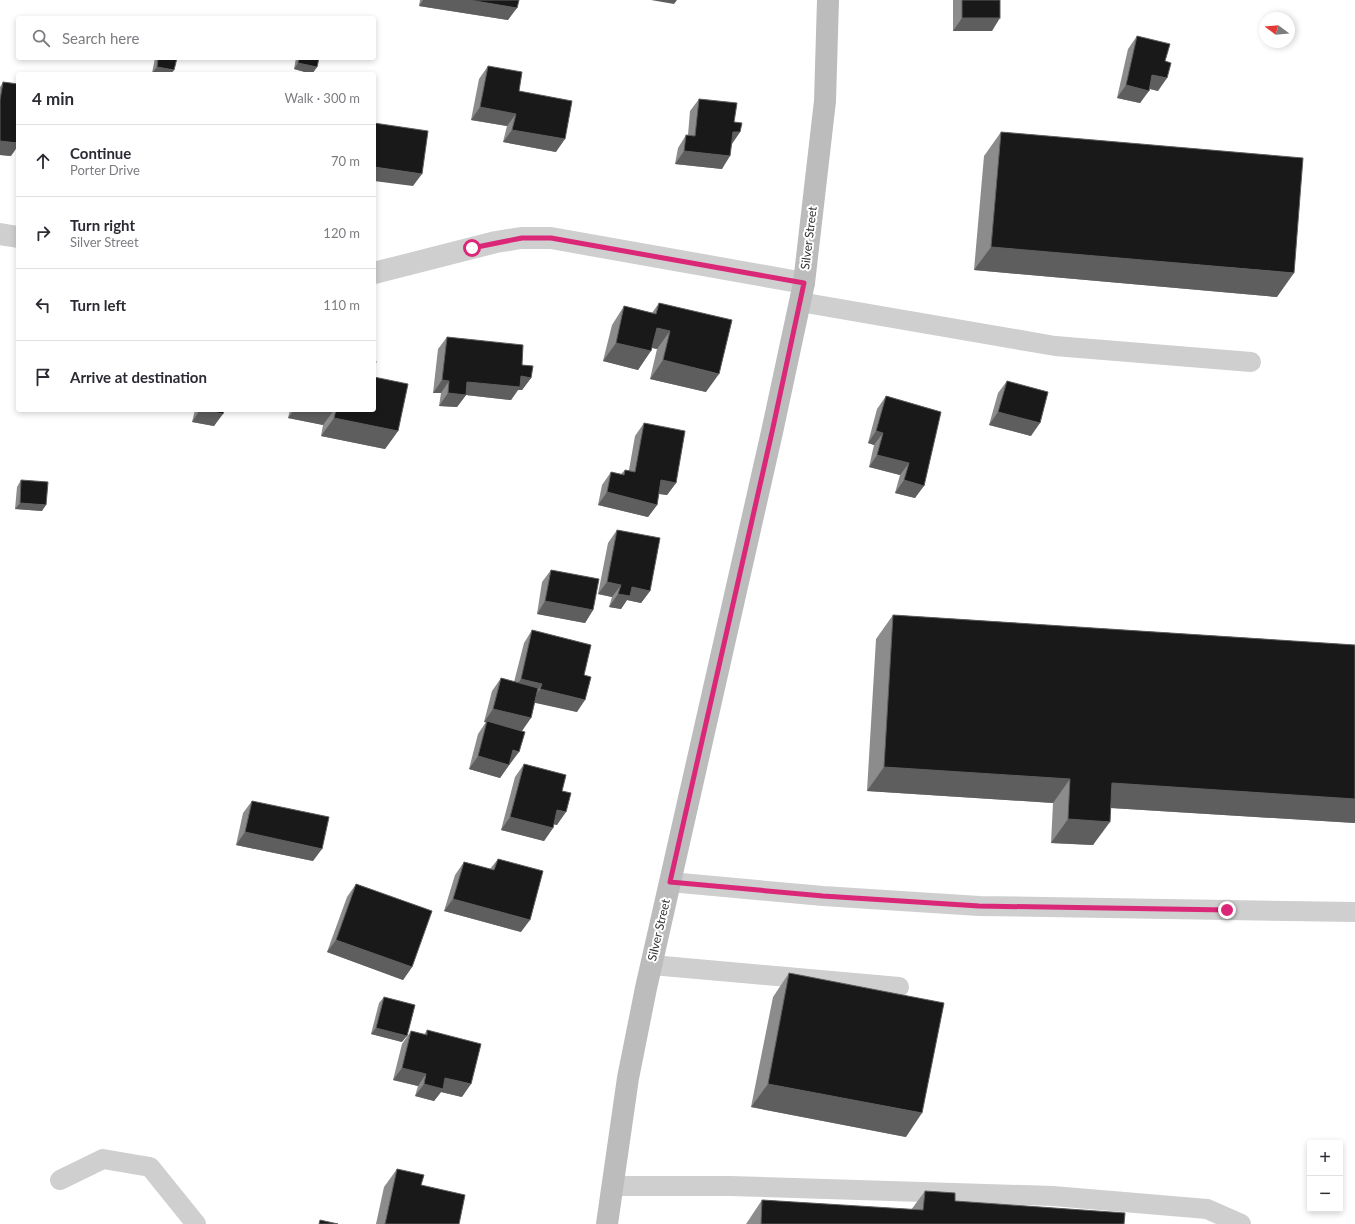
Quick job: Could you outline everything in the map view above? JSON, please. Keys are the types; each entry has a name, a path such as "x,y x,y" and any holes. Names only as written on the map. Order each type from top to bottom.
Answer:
{"street":[{"name":"Silver Street","path":"607,1224 628,1078 670,882 771,440 802,292 825,101 828,0"},
{"path":"0,234 16,237"},
{"path":"376,272 496,242 522,238 551,238 802,292"}],"lane":[{"path":"802,292 1055,346 1251,362"},
{"path":"670,882 823,896 979,906 1355,912"},
{"path":"652,964 899,987"},
{"path":"60,1180 103,1159 150,1167 196,1224"},
{"path":"612,1186 730,1186 1053,1196 1207,1209 1241,1224"}],"building":[{"path":"469,0 519,0 517,8"},
{"path":"962,0 1000,0 1000,18 962,18"},
{"path":"1137,36 1170,44 1165,61 1171,63 1167,78 1152,75 1149,91 1126,85"},
{"path":"158,60 176,60 174,70 157,67"},
{"path":"299,60 319,60 317,67 298,63"},
{"path":"488,66 522,72 519,91 572,101 565,139 512,130 516,114 480,107"},
{"path":"3,82 16,84 16,143 0,141 0,100"},
{"path":"699,99 737,103 734,122 742,123 740,132 733,132 730,156 684,151 686,135 695,136"},
{"path":"376,123 428,131 422,174 376,167"},
{"path":"1001,132 1303,158 1294,273 991,247"},
{"path":"659,303 732,320 719,374 663,360 670,331 657,328 651,351 616,343 624,306 656,314"},
{"path":"447,337 523,345 522,365 533,366 531,378 521,376 520,387 467,382 466,395 448,393 449,381 442,380"},
{"path":"376,377 408,384 398,431 334,418 336,412 376,412"},
{"path":"1007,381 1048,392 1040,423 998,412"},
{"path":"886,396 941,412 924,486 904,480 909,463 877,455 883,433 876,431"},
{"path":"213,412 224,412 223,414"},
{"path":"644,423 685,431 676,483 661,480 657,505 607,492 611,472 624,475 625,470 635,472"},
{"path":"21,480 48,482 46,505 20,503"},
{"path":"617,530 660,538 650,591 632,587 630,596 618,594 621,585 607,582"},
{"path":"551,570 599,579 593,610 545,601"},
{"path":"893,615 1355,645 1355,799 1112,783 1110,822 1068,819 1070,779 884,767"},
{"path":"532,630 591,645 584,675 591,677 585,700 540,689 542,684 521,679"},
{"path":"501,678 538,688 531,718 493,709"},
{"path":"487,721 525,732 519,752 513,750 509,765 478,756"},
{"path":"524,764 566,775 562,791 571,793 566,812 557,810 553,828 510,817"},
{"path":"252,801 329,817 322,849 245,832"},
{"path":"498,859 543,871 530,920 453,899 464,862 494,870"},
{"path":"356,884 432,911 412,967 336,940"},
{"path":"789,973 944,1003 922,1113 768,1084"},
{"path":"384,997 415,1005 407,1036 376,1028"},
{"path":"427,1030 481,1044 471,1084 445,1078 443,1089 424,1084 426,1074 402,1068 411,1031 427,1035"},
{"path":"397,1169 424,1175 421,1185 465,1195 459,1224 385,1224"},
{"path":"925,1191 955,1193 955,1201 1125,1213 1124,1224 761,1224 762,1200 923,1210"},
{"path":"320,1220 338,1224 319,1224"}],"route":[{"path":"472,248 522,238 551,238 804,283 772,432 670,882 823,896 979,906 1227,910"}]}
